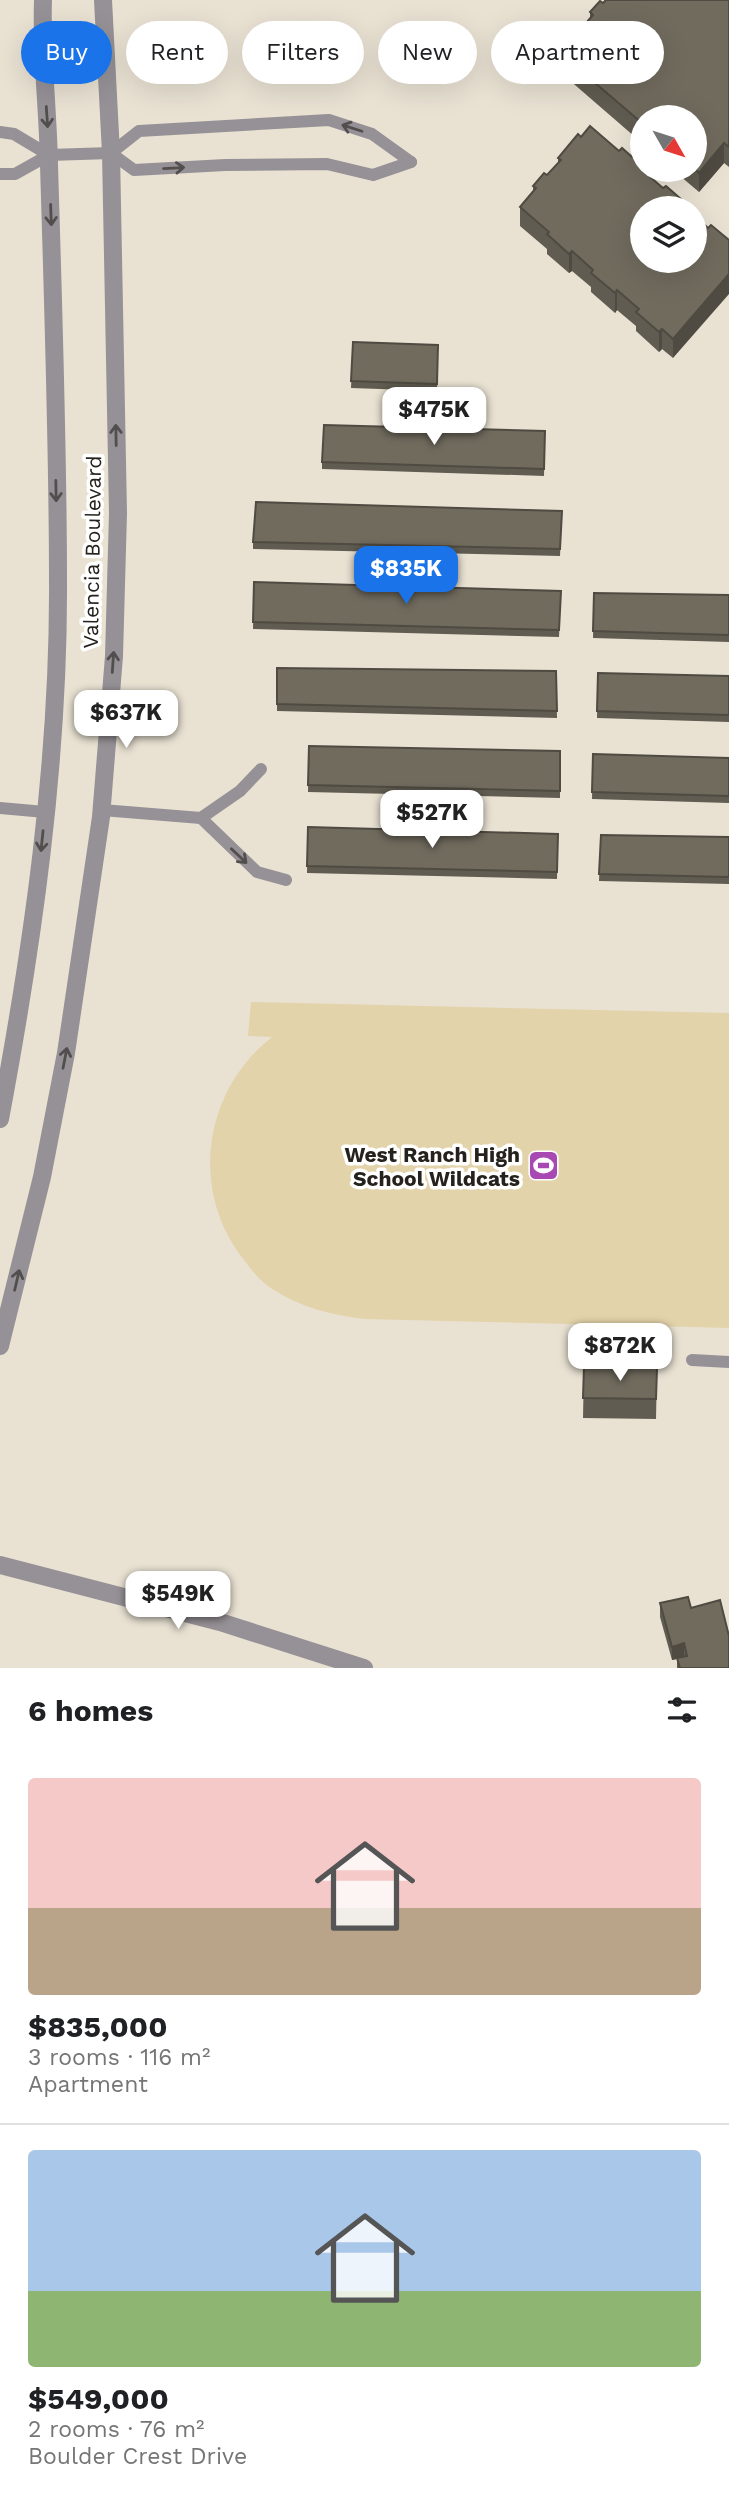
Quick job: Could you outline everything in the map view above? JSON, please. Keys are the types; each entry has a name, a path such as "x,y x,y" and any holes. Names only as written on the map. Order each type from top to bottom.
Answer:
{"street":[{"name":"Valencia Boulevard","path":"0,1119 33,925 54,707 58,583 43,0"},
{"name":"Valencia Boulevard","path":"0,1346 42,1177 66,1053 102,810 114,656 118,513 111,153 103,0"},
{"path":"0,1565 220,1622 364,1668"}],"lane":[{"path":"0,174 15,174 49,155 111,153 139,131 329,120 372,134 411,162 373,175 327,164 134,170 111,153"},
{"path":"0,132 14,134 49,155"},
{"path":"102,810 201,818 240,791 261,769"},
{"path":"0,808 45,812"},
{"path":"201,818 257,872 286,880"},
{"path":"692,1360 729,1362"}],"shaded area":[{"path":"251,1002 729,1013 729,1328 364,1319 306,1306 270,1287 250,1268 227,1233 215,1204 210,1173 218,1113 231,1085 249,1059 272,1037 248,1036"}],"building":[{"path":"606,0 729,0 729,147 724,143 707,163 707,105 630,105 630,113 596,84 664,84 664,21 588,21 593,15 590,12 600,1 603,3"},
{"path":"590,126 619,151 622,148 630,155 630,182 656,182 663,188 666,186 678,196 630,196 630,273 707,273 707,227 711,225 729,240 729,274 673,339 662,329 659,332 636,312 639,309 591,273 593,270 572,251 569,254 520,207 536,188 533,186 544,173 547,175 561,160 558,158 578,134 581,137"},
{"path":"353,342 438,345 437,384 351,381"},
{"path":"324,425 545,431 544,469 322,462"},
{"path":"256,502 562,511 560,549 253,542"},
{"path":"254,582 561,591 559,630 253,622"},
{"path":"594,593 729,595 729,635 593,631"},
{"path":"277,668 556,671 557,711 277,704"},
{"path":"598,673 729,676 729,715 597,711"},
{"path":"309,746 560,751 560,791 308,785"},
{"path":"593,754 729,758 729,796 592,792"},
{"path":"308,827 558,834 557,872 307,866"},
{"path":"601,835 729,837 729,877 599,874"},
{"path":"584,1366 657,1368 656,1399 583,1398"},
{"path":"688,1597 691,1608 720,1600 729,1636 729,1668 680,1668 677,1658 687,1656 684,1643 672,1647 660,1603"}],"place":[{"name":"West Ranch High School Wildcats","path":"543,1166"}]}
